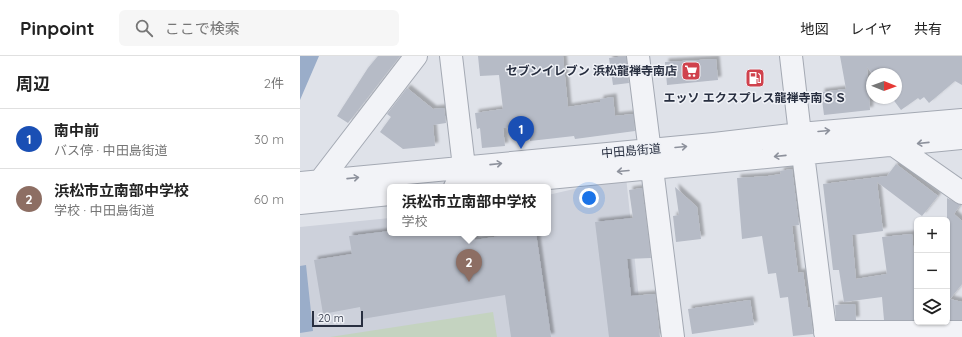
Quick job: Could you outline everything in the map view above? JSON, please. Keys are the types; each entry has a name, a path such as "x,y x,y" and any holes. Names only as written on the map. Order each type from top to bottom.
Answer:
{"street":[{"path":"310,182 416,56"},
{"path":"451,56 464,167"},
{"path":"638,56 673,337"},
{"path":"791,56 825,335 962,332"},
{"name":"中田島街道","path":"476,184 652,159 801,144 962,120"},
{"name":"中田島街道","path":"801,144 895,146 962,138"},
{"path":"895,146 962,193"},
{"name":"中田島街道","path":"310,182 464,167 652,159"},
{"path":"300,203 387,194"}],"shaded area":[{"path":"626,177 643,337 300,337 300,227 387,218 387,236 551,236 551,194"}],"green space":[{"path":"493,312 497,337 330,337"}],"water":[{"path":"300,56 319,56 300,100"},
{"path":"306,265 313,331 300,333 300,266"}],"building":[{"path":"378,56 400,56 348,123 337,116 368,68"},
{"path":"478,56 563,56 568,107 600,102 600,99 613,97 615,116 633,114 635,131 575,139 574,136 530,141 529,126 503,128 505,146 482,148 480,128 477,129 475,113 503,109 499,75 480,76"},
{"path":"626,56 629,83 613,85 609,58"},
{"path":"840,56 962,56 962,85 955,81 929,103 924,97 920,100 918,98 901,110 896,104 902,104 902,68 867,67 866,104 870,104 870,110 824,115 821,92 846,89"},
{"name":"セブンイレブン 浜松龍禅寺南店","path":"716,59 718,80 667,85 665,62"},
{"path":"407,88 433,109 444,108 446,123 433,125 435,146 403,149 380,132 391,117 387,114"},
{"path":"896,164 938,196 922,216 877,182 883,231 852,235 856,279 887,274 882,237 912,234 914,256 914,320 884,320 882,297 844,302 839,270 833,270 823,184 887,176"},
{"path":"792,169 799,225 792,226 798,273 803,272 813,334 793,336 788,297 780,298 776,273 768,274 762,236 742,239 737,178 781,174 780,171"},
{"path":"675,187 697,207 701,239 676,242 673,216 679,215"},
{"path":"642,188 651,258 627,259 631,296 655,294 660,337 609,337 595,222 633,218 629,190"},
{"path":"947,198 960,205 954,214 962,221 962,284 950,299 950,217 947,217"},
{"path":"387,231 387,236 474,236 475,240 500,236 536,236 551,337 511,337 505,295 362,319 360,307 323,314 314,260 352,254 349,236"},
{"path":"950,299 962,302 962,320 950,320"},
{"path":"750,300 754,325 692,334 688,309"},
{"path":"855,304 856,320 836,320 835,305"}],"place":[{"name":"セブンイレブン 浜松龍禅寺南店","path":"691,71"},
{"name":"エッソ エクスプレス龍禅寺南ＳＳ","path":"755,78"},
{"name":"南中前","path":"521,149"},
{"name":"浜松市立南部中学校","path":"469,282"}]}
